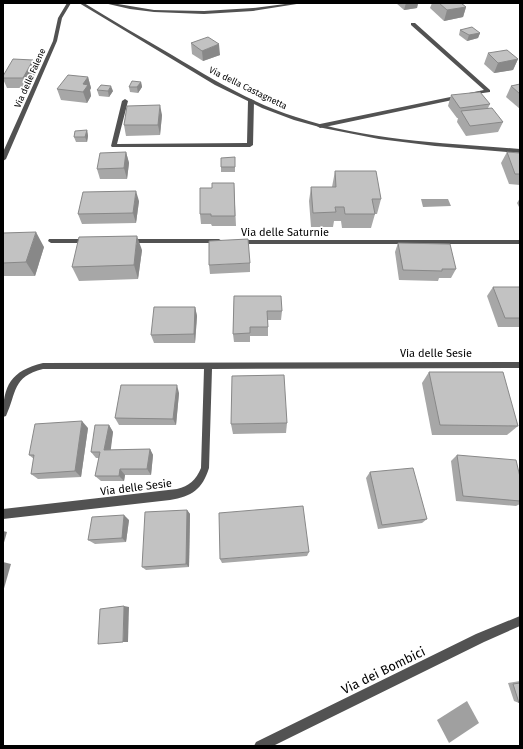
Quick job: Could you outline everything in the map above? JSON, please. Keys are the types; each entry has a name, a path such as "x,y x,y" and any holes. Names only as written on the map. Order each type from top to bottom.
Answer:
{"street":[{"name":"Via delle Falene","path":"3,159 55,41 60,18 69,3"},
{"name":"Via della Castagnetta","path":"81,3 200,74 280,113 320,126 353,133 520,151"},
{"path":"106,3 144,10 196,12 251,10 301,3"},
{"path":"320,126 488,91 413,24"},
{"path":"125,102 114,146 250,145 251,100"},
{"path":"51,241 99,241"},
{"name":"Via delle Saturnie","path":"122,241 226,242"},
{"name":"Via delle Saturnie","path":"234,242 520,242"},
{"name":"Via delle Sesie","path":"3,413 9,390 18,377 23,372 36,367 520,365"},
{"name":"Via delle Sesie","path":"3,514 170,495 186,492 198,484 205,468 208,366"},
{"name":"Via dei Bombici","path":"260,746 480,638 520,621"}],"shaded area":[{"path":"421,199 448,199 451,206 423,207"},
{"path":"467,701 479,723 449,743 437,720"}],"building":[{"path":"439,3 461,3 466,7 447,10"},
{"path":"472,27 480,33 469,35 460,30"},
{"path":"208,37 219,44 202,51 191,43"},
{"path":"507,50 518,59 498,63 488,53"},
{"path":"13,59 33,60 23,78 3,78 3,76"},
{"path":"68,75 88,77 83,84 88,85 83,92 57,89"},
{"path":"132,81 141,82 137,87 129,87"},
{"path":"520,84 520,94 511,86"},
{"path":"101,85 111,86 108,91 97,90"},
{"path":"480,92 490,104 460,108 451,95"},
{"path":"160,105 158,125 124,125 127,106"},
{"path":"492,108 503,122 470,126 461,111"},
{"path":"87,130 85,137 74,137 75,131"},
{"path":"126,152 124,168 97,169 100,153"},
{"path":"507,152 520,153 520,174 515,174"},
{"path":"235,157 235,167 221,167 221,158"},
{"path":"335,171 376,171 381,199 372,199 375,214 345,214 344,207 335,207 336,212 313,213 311,187 336,187"},
{"path":"212,183 234,183 235,216 211,216 211,214 200,214 200,188 212,188"},
{"path":"136,191 133,213 78,214 83,192"},
{"path":"36,232 26,262 3,263 3,233"},
{"path":"137,236 134,265 72,267 79,237"},
{"path":"248,239 250,263 209,265 209,241"},
{"path":"398,243 450,244 456,269 442,269 442,271 403,270"},
{"path":"493,287 520,287 520,318 505,318"},
{"path":"234,296 281,296 282,311 267,311 268,327 250,327 250,333 233,334"},
{"path":"154,307 195,307 194,334 151,335"},
{"path":"429,372 503,372 518,426 440,425"},
{"path":"284,375 287,423 231,424 232,376"},
{"path":"121,385 177,385 173,419 115,418"},
{"path":"82,421 75,471 31,474 34,455 29,455 35,424"},
{"path":"95,425 109,425 104,450 150,449 147,469 120,469 119,476 95,476 100,452 91,452"},
{"path":"457,455 516,460 520,477 520,501 463,496"},
{"path":"413,468 427,519 382,525 370,472"},
{"path":"303,506 309,552 220,559 219,513"},
{"path":"187,510 186,564 142,567 145,512"},
{"path":"124,515 122,538 88,540 92,517"},
{"path":"124,606 123,642 98,644 100,609"},
{"path":"520,683 520,702 519,703 513,684"}]}
